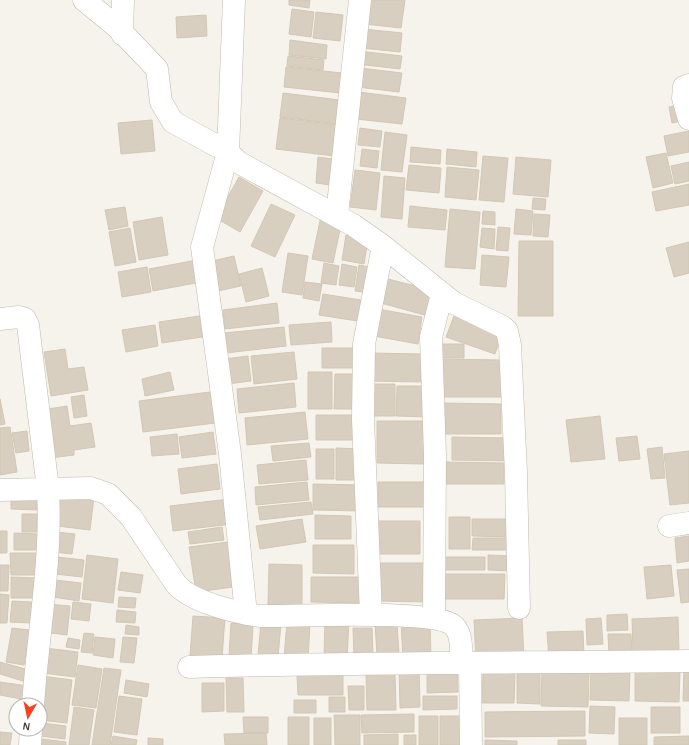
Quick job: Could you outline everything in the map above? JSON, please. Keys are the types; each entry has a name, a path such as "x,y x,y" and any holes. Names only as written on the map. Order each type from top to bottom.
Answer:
{"street":[{"path":"84,0 122,34 157,69 161,102 173,122 228,152 238,162 337,215 383,246 454,303 503,327 509,337 516,473 519,608"},
{"path":"122,34 123,0"},
{"path":"234,0 228,152 202,247 230,454 246,614"},
{"path":"337,215 360,0"},
{"path":"689,85 684,87 683,94 689,119"},
{"path":"371,615 363,419 364,344 383,246"},
{"path":"434,618 435,456 431,337 442,294"},
{"path":"0,319 19,317 25,319 28,325 48,490 50,513 47,559 34,697"},
{"path":"0,490 48,490 74,488 100,490 119,504 131,517 176,584 184,592 246,614 275,616 371,615 434,618 449,622 458,632 465,664 471,745"},
{"path":"189,667 340,663 465,664 689,661"}],"building":[{"path":"289,0 310,0 309,8 289,5"},
{"path":"368,0 405,0 401,28 365,24"},
{"path":"292,9 314,12 311,37 289,34"},
{"path":"316,12 343,15 340,41 313,38"},
{"path":"206,15 207,36 177,38 176,17"},
{"path":"364,29 402,33 400,52 362,48"},
{"path":"290,40 327,45 326,59 289,55"},
{"path":"358,51 402,56 400,69 357,64"},
{"path":"288,56 324,60 323,70 287,66"},
{"path":"286,67 342,73 340,93 284,87"},
{"path":"360,68 402,73 399,92 357,87"},
{"path":"359,92 406,98 402,124 356,119"},
{"path":"283,93 340,100 338,124 280,117"},
{"path":"683,104 686,120 672,123 669,107"},
{"path":"280,118 346,126 342,157 276,149"},
{"path":"152,120 155,151 121,154 118,123"},
{"path":"360,128 382,131 380,147 358,145"},
{"path":"689,131 689,152 668,156 664,136"},
{"path":"385,132 407,135 402,172 381,170"},
{"path":"411,147 441,150 440,164 410,162"},
{"path":"362,149 379,151 377,168 360,166"},
{"path":"447,149 477,152 476,167 446,164"},
{"path":"666,153 673,183 653,188 646,157"},
{"path":"483,156 508,158 504,202 479,200"},
{"path":"318,157 340,160 337,186 316,183"},
{"path":"516,157 551,160 548,197 513,194"},
{"path":"689,162 689,181 675,184 671,166"},
{"path":"409,165 441,168 439,193 406,190"},
{"path":"447,167 479,170 476,200 445,197"},
{"path":"355,170 380,173 376,210 350,207"},
{"path":"384,176 405,178 402,219 381,217"},
{"path":"239,177 263,191 240,232 216,218"},
{"path":"689,184 689,205 656,211 652,192"},
{"path":"533,198 546,199 545,210 532,209"},
{"path":"271,204 295,215 275,257 251,246"},
{"path":"410,206 447,210 445,230 408,227"},
{"path":"125,207 128,226 109,230 105,210"},
{"path":"450,209 480,212 475,269 445,267"},
{"path":"516,209 533,211 531,235 514,234"},
{"path":"483,211 495,212 495,225 482,224"},
{"path":"534,214 550,215 548,237 533,236"},
{"path":"321,216 342,220 333,263 312,259"},
{"path":"162,217 168,255 139,260 133,222"},
{"path":"498,227 510,228 508,251 496,250"},
{"path":"130,228 136,262 115,266 109,232"},
{"path":"482,228 495,229 494,249 480,247"},
{"path":"346,235 368,239 364,264 342,260"},
{"path":"519,241 553,241 553,316 518,316"},
{"path":"689,242 689,273 674,277 666,248"},
{"path":"288,253 308,256 302,295 282,292"},
{"path":"482,255 509,257 506,287 480,285"},
{"path":"234,256 241,286 218,291 212,261"},
{"path":"197,260 201,282 153,291 149,269"},
{"path":"324,263 339,266 336,285 321,283"},
{"path":"342,264 357,267 354,287 339,285"},
{"path":"359,265 374,268 370,293 355,291"},
{"path":"147,267 151,292 122,297 118,272"},
{"path":"262,268 269,296 246,302 239,274"},
{"path":"388,279 435,291 428,316 381,303"},
{"path":"305,282 322,284 319,301 303,298"},
{"path":"323,294 367,301 364,322 319,315"},
{"path":"277,303 279,323 225,329 223,310"},
{"path":"378,309 422,317 418,344 374,336"},
{"path":"206,315 209,336 162,343 159,322"},
{"path":"454,316 503,332 495,354 446,337"},
{"path":"331,322 332,342 291,345 289,325"},
{"path":"155,325 158,346 126,352 122,330"},
{"path":"284,327 286,346 226,353 224,333"},
{"path":"442,344 464,344 464,358 442,358"},
{"path":"322,348 357,348 357,368 322,368"},
{"path":"65,349 68,369 84,367 88,390 51,396 44,352"},
{"path":"294,352 297,379 254,384 251,356"},
{"path":"369,353 422,354 421,382 368,381"},
{"path":"248,356 251,381 227,384 224,359"},
{"path":"437,359 503,360 503,397 437,397"},
{"path":"170,372 174,390 145,396 142,379"},
{"path":"308,372 332,372 332,409 308,409"},
{"path":"335,374 359,374 359,409 334,409"},
{"path":"294,383 296,407 239,413 237,389"},
{"path":"368,384 395,384 395,416 368,416"},
{"path":"397,386 427,386 427,417 396,416"},
{"path":"210,392 215,423 143,432 139,401"},
{"path":"84,395 87,416 74,418 71,397"},
{"path":"0,399 5,424 0,425"},
{"path":"442,403 501,404 501,434 442,434"},
{"path":"67,406 70,426 91,423 95,447 74,450 74,455 50,458 42,410"},
{"path":"305,412 308,439 247,445 245,418"},
{"path":"316,415 356,415 356,440 316,440"},
{"path":"600,416 605,459 571,462 566,420"},
{"path":"377,421 425,421 425,464 377,463"},
{"path":"10,427 17,472 0,475 0,428"},
{"path":"27,431 29,451 16,453 12,433"},
{"path":"213,432 216,454 182,458 179,437"},
{"path":"177,434 179,454 152,456 150,437"},
{"path":"637,436 640,459 619,461 616,438"},
{"path":"452,437 511,438 511,461 452,460"},
{"path":"309,443 311,457 273,461 271,446"},
{"path":"662,447 665,478 651,479 647,449"},
{"path":"336,448 359,449 359,480 336,480"},
{"path":"316,449 334,449 334,479 316,479"},
{"path":"689,451 689,503 670,505 664,454"},
{"path":"306,460 308,480 259,484 257,465"},
{"path":"446,462 504,463 504,484 446,484"},
{"path":"217,464 220,489 181,494 178,469"},
{"path":"307,482 309,500 256,505 255,487"},
{"path":"378,482 430,482 430,507 378,507"},
{"path":"313,484 362,485 362,511 313,510"},
{"path":"61,493 94,497 90,530 57,526"},
{"path":"11,495 37,495 37,510 11,509"},
{"path":"229,499 232,524 173,531 170,506"},
{"path":"311,502 313,514 260,520 258,507"},
{"path":"22,514 37,514 37,532 22,532"},
{"path":"315,515 351,516 351,539 315,539"},
{"path":"449,517 470,517 470,549 449,549"},
{"path":"302,519 306,542 260,549 256,526"},
{"path":"472,519 513,519 513,537 472,536"},
{"path":"377,521 420,521 420,554 377,554"},
{"path":"222,527 224,540 190,544 188,532"},
{"path":"0,531 7,531 7,553 0,553"},
{"path":"56,532 75,534 72,554 54,552"},
{"path":"14,533 39,534 38,550 14,550"},
{"path":"689,536 689,561 677,563 675,538"},
{"path":"473,538 512,538 512,550 472,550"},
{"path":"236,541 241,586 196,592 189,547"},
{"path":"313,545 354,545 354,574 313,573"},
{"path":"10,553 41,553 41,575 11,575"},
{"path":"87,555 118,559 113,603 82,599"},
{"path":"488,555 513,556 513,571 488,570"},
{"path":"57,557 84,560 82,577 55,574"},
{"path":"443,557 485,557 485,570 442,570"},
{"path":"379,563 430,563 430,602 378,601"},
{"path":"269,564 302,565 302,605 268,605"},
{"path":"0,565 9,565 8,591 0,591"},
{"path":"671,565 674,596 647,599 644,567"},
{"path":"689,569 689,602 681,603 677,570"},
{"path":"121,572 143,575 140,593 118,590"},
{"path":"445,574 505,574 504,599 445,599"},
{"path":"11,577 38,578 38,598 11,598"},
{"path":"311,577 362,577 362,603 311,602"},
{"path":"55,580 81,583 79,601 53,597"},
{"path":"0,594 9,595 7,623 0,623"},
{"path":"119,597 136,598 135,608 118,607"},
{"path":"12,601 33,602 32,623 10,622"},
{"path":"73,602 91,604 89,621 71,619"},
{"path":"47,604 70,606 67,635 43,632"},
{"path":"117,610 136,612 135,623 116,622"},
{"path":"627,614 628,630 607,631 607,615"},
{"path":"193,616 225,618 222,658 190,656"},
{"path":"678,617 679,652 633,654 632,619"},
{"path":"522,618 524,659 476,661 474,620"},
{"path":"601,618 603,644 587,645 586,619"},
{"path":"325,620 349,621 347,659 324,658"},
{"path":"430,620 431,659 403,660 401,621"},
{"path":"287,621 310,622 308,661 284,659"},
{"path":"231,623 253,625 251,658 229,656"},
{"path":"261,623 281,624 278,657 258,655"},
{"path":"397,623 399,654 377,655 375,624"},
{"path":"126,625 139,627 139,635 125,634"},
{"path":"12,628 30,630 24,665 6,662"},
{"path":"353,628 372,628 373,655 354,656"},
{"path":"583,631 584,658 549,660 547,632"},
{"path":"84,633 94,634 92,653 81,652"},
{"path":"608,634 631,634 632,655 609,656"},
{"path":"95,637 115,639 113,658 93,655"},
{"path":"123,637 137,638 134,663 120,662"},
{"path":"68,638 80,640 79,649 66,647"},
{"path":"45,648 78,652 75,677 42,673"},
{"path":"0,662 29,670 26,682 0,674"},
{"path":"78,665 102,669 96,708 72,705"},
{"path":"457,665 458,692 427,693 427,666"},
{"path":"399,666 419,666 420,707 400,708"},
{"path":"104,668 121,670 110,745 92,745"},
{"path":"591,668 630,669 629,701 590,700"},
{"path":"684,669 689,669 689,701 683,701"},
{"path":"635,670 680,671 679,702 635,701"},
{"path":"517,671 540,672 540,704 517,703"},
{"path":"542,671 589,672 588,707 541,706"},
{"path":"483,673 515,673 514,703 482,703"},
{"path":"343,674 343,695 298,695 297,675"},
{"path":"366,674 395,674 396,710 367,710"},
{"path":"41,676 72,680 67,723 48,721 48,697 41,697"},
{"path":"226,678 243,678 244,712 227,712"},
{"path":"126,680 149,684 147,697 124,693"},
{"path":"0,682 28,686 26,697 10,697 0,695"},
{"path":"202,683 224,683 224,711 202,712"},
{"path":"348,686 364,686 364,710 349,710"},
{"path":"119,696 142,699 137,735 114,732"},
{"path":"423,696 457,696 457,709 423,710"},
{"path":"329,697 345,697 345,712 329,712"},
{"path":"294,700 316,700 316,713 294,713"},
{"path":"590,706 615,707 614,734 589,733"},
{"path":"74,707 94,710 89,745 69,745"},
{"path":"651,707 680,707 680,733 651,733"},
{"path":"585,711 585,736 485,737 485,712"},
{"path":"414,714 414,732 362,733 361,715"},
{"path":"334,715 360,715 360,745 335,745"},
{"path":"419,716 438,716 438,745 419,745"},
{"path":"440,716 467,716 468,745 440,745"},
{"path":"243,717 268,717 268,733 244,733"},
{"path":"288,717 309,717 309,745 288,745"},
{"path":"314,718 331,718 331,745 314,745"},
{"path":"619,718 647,718 647,745 619,745"},
{"path":"48,724 66,726 65,739 48,737"},
{"path":"0,732 8,733 8,737 11,737 10,745 0,745"},
{"path":"266,733 267,745 225,745 224,734"},
{"path":"398,734 398,745 364,745 364,735"},
{"path":"404,735 416,735 416,745 404,745"},
{"path":"113,736 137,740 136,745 111,745"},
{"path":"689,736 689,745 654,745 654,737"},
{"path":"34,738 66,742 66,745 33,745"},
{"path":"148,738 163,739 163,745 148,745"},
{"path":"485,740 517,741 517,745 485,745"},
{"path":"558,740 586,740 586,745 558,745"}]}
